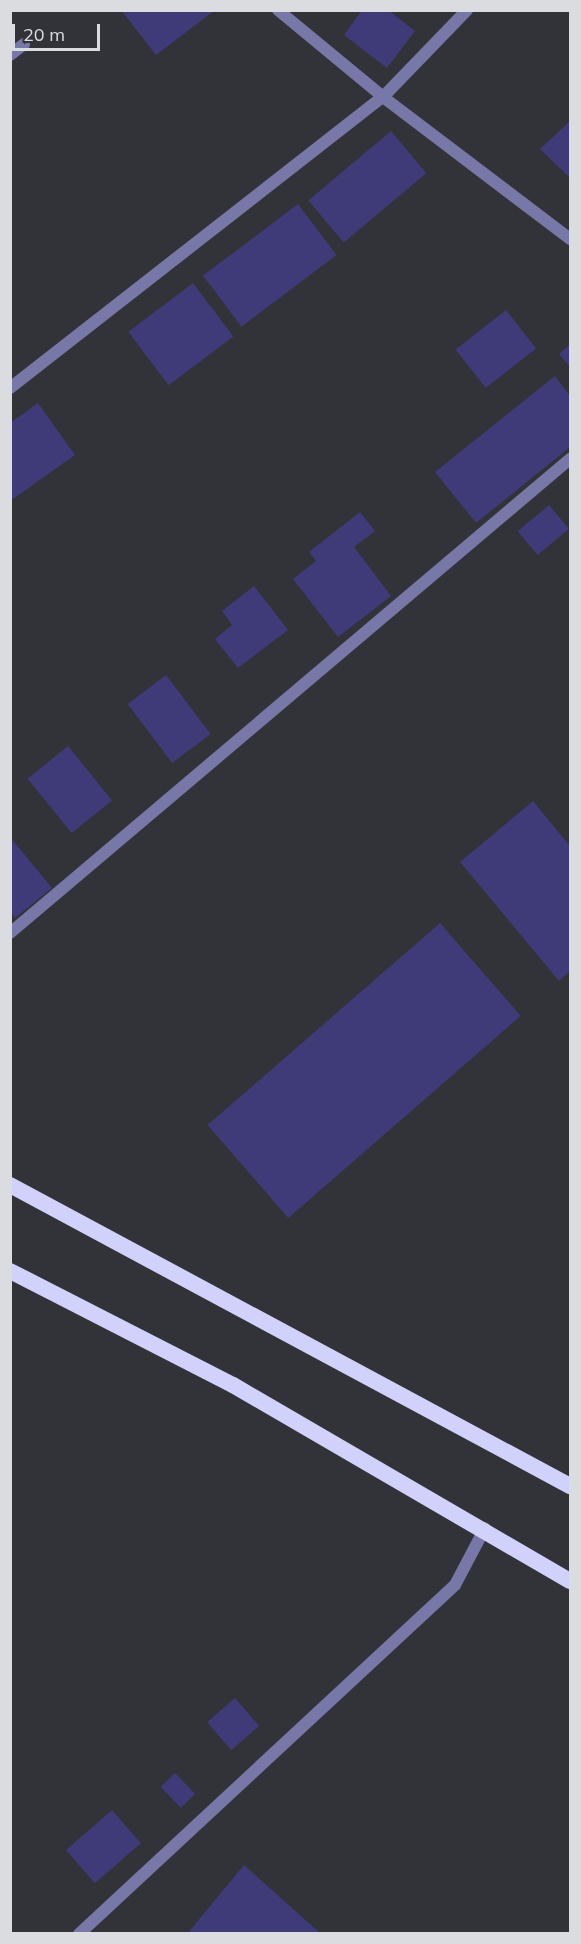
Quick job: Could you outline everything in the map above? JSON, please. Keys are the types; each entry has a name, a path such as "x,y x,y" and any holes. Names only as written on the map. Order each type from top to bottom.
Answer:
{"highway":[{"path":"10,1185 568,1480"},
{"path":"10,1270 233,1384 485,1528 570,1581"}],"street":[{"path":"278,10 383,97 570,239"},
{"path":"10,388 383,97 467,10"},
{"path":"10,55 24,44"},
{"path":"10,933 570,459"},
{"path":"79,1934 455,1585 485,1528"}],"building":[{"path":"121,10 215,10 156,55"},
{"path":"362,10 388,10 415,31 387,68 344,35"},
{"path":"570,121 570,178 540,149"},
{"path":"391,131 426,173 344,243 308,200"},
{"path":"298,204 337,255 241,327 203,276"},
{"path":"193,283 233,337 169,385 128,332"},
{"path":"506,310 536,349 486,388 456,349"},
{"path":"570,344 570,367 559,354"},
{"path":"555,376 570,396 570,447 476,523 435,472"},
{"path":"38,403 75,455 10,501 10,423"},
{"path":"549,505 569,529 538,555 518,531"},
{"path":"360,512 375,531 354,547 391,596 338,637 293,579 316,561 309,552"},
{"path":"254,586 288,630 238,668 215,639 232,625 222,611"},
{"path":"166,675 211,734 172,763 128,704"},
{"path":"68,746 112,800 72,833 28,779"},
{"path":"533,801 570,846 570,971 559,981 460,862"},
{"path":"10,837 52,888 15,918 10,912"},
{"path":"440,923 521,1016 288,1218 208,1125"},
{"path":"235,1698 259,1726 231,1750 207,1722"},
{"path":"175,1773 195,1794 181,1808 161,1787"},
{"path":"112,1810 141,1843 95,1883 66,1850"},
{"path":"244,1865 321,1934 187,1934"}]}
